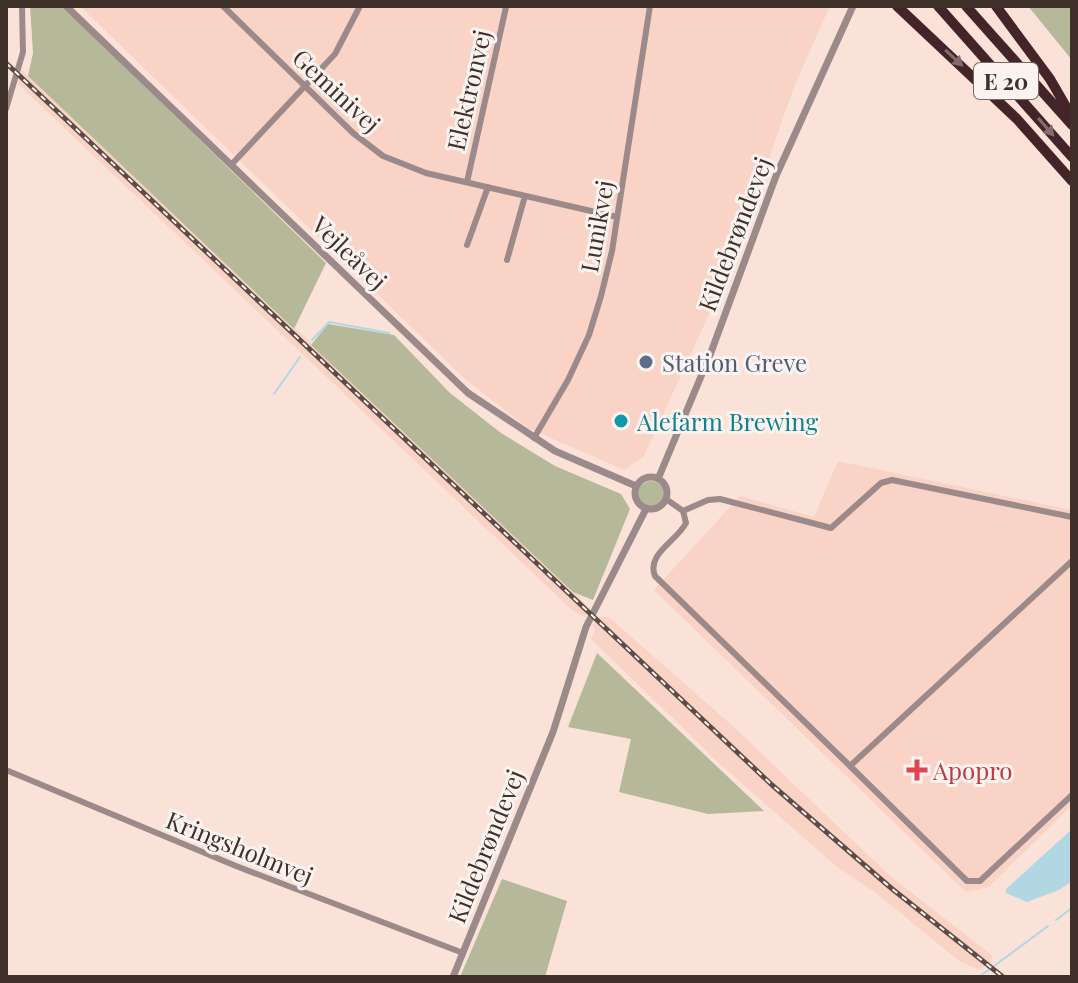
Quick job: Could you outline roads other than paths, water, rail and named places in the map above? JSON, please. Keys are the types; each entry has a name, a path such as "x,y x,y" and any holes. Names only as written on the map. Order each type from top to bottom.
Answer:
{"highway":[{"path":"897,6 1017,119 1072,181"},
{"name":"E 20","path":"938,6 1072,157"},
{"name":"E 20","path":"966,6 1072,125"},
{"path":"996,6 1050,79 1072,117"}],"street":[{"path":"6,109 23,52 22,6"},
{"name":"Vejleåvej","path":"66,6 468,393 534,438 580,463 636,486"},
{"name":"Geminivej","path":"223,6 353,133 383,156 417,170 617,217"},
{"path":"231,165 335,54 360,6"},
{"name":"Lunikvej","path":"534,438 568,380 589,335 610,262 650,6"},
{"name":"Kildebrøndevej","path":"658,479 710,355 776,176 853,6"},
{"name":"Elektronvej","path":"467,182 506,7"},
{"path":"467,245 488,187"},
{"path":"507,260 525,196"},
{"path":"646,478 658,479 667,490 666,499 660,507 646,509 637,503 636,486 646,478"},
{"path":"683,511 708,500 720,499 831,528 881,483 892,480 1072,517"},
{"path":"666,499 683,511 686,518 684,529 655,560 652,568 655,576 967,881 980,881 1072,795"},
{"name":"Kildebrøndevej","path":"453,977 553,732 586,627 646,509"},
{"path":"850,766 1072,561"},
{"name":"Kringsholmvej","path":"6,770 236,866 463,953"}],"water":[{"path":"1072,829 1072,881 1059,890 1027,902 1006,893 1006,889"}],"waterway":[{"path":"312,340 329,322 389,333"},
{"path":"274,394 300,357"},
{"path":"1056,920 1072,908"},
{"path":"979,977 1048,926"}],"railway":[{"path":"6,63 772,785 891,888 1003,977"}],"place":[{"name":"Station Greve","path":"646,362"},
{"name":"Alefarm Brewing","path":"621,421"},
{"name":"Apopro","path":"917,770"}]}
